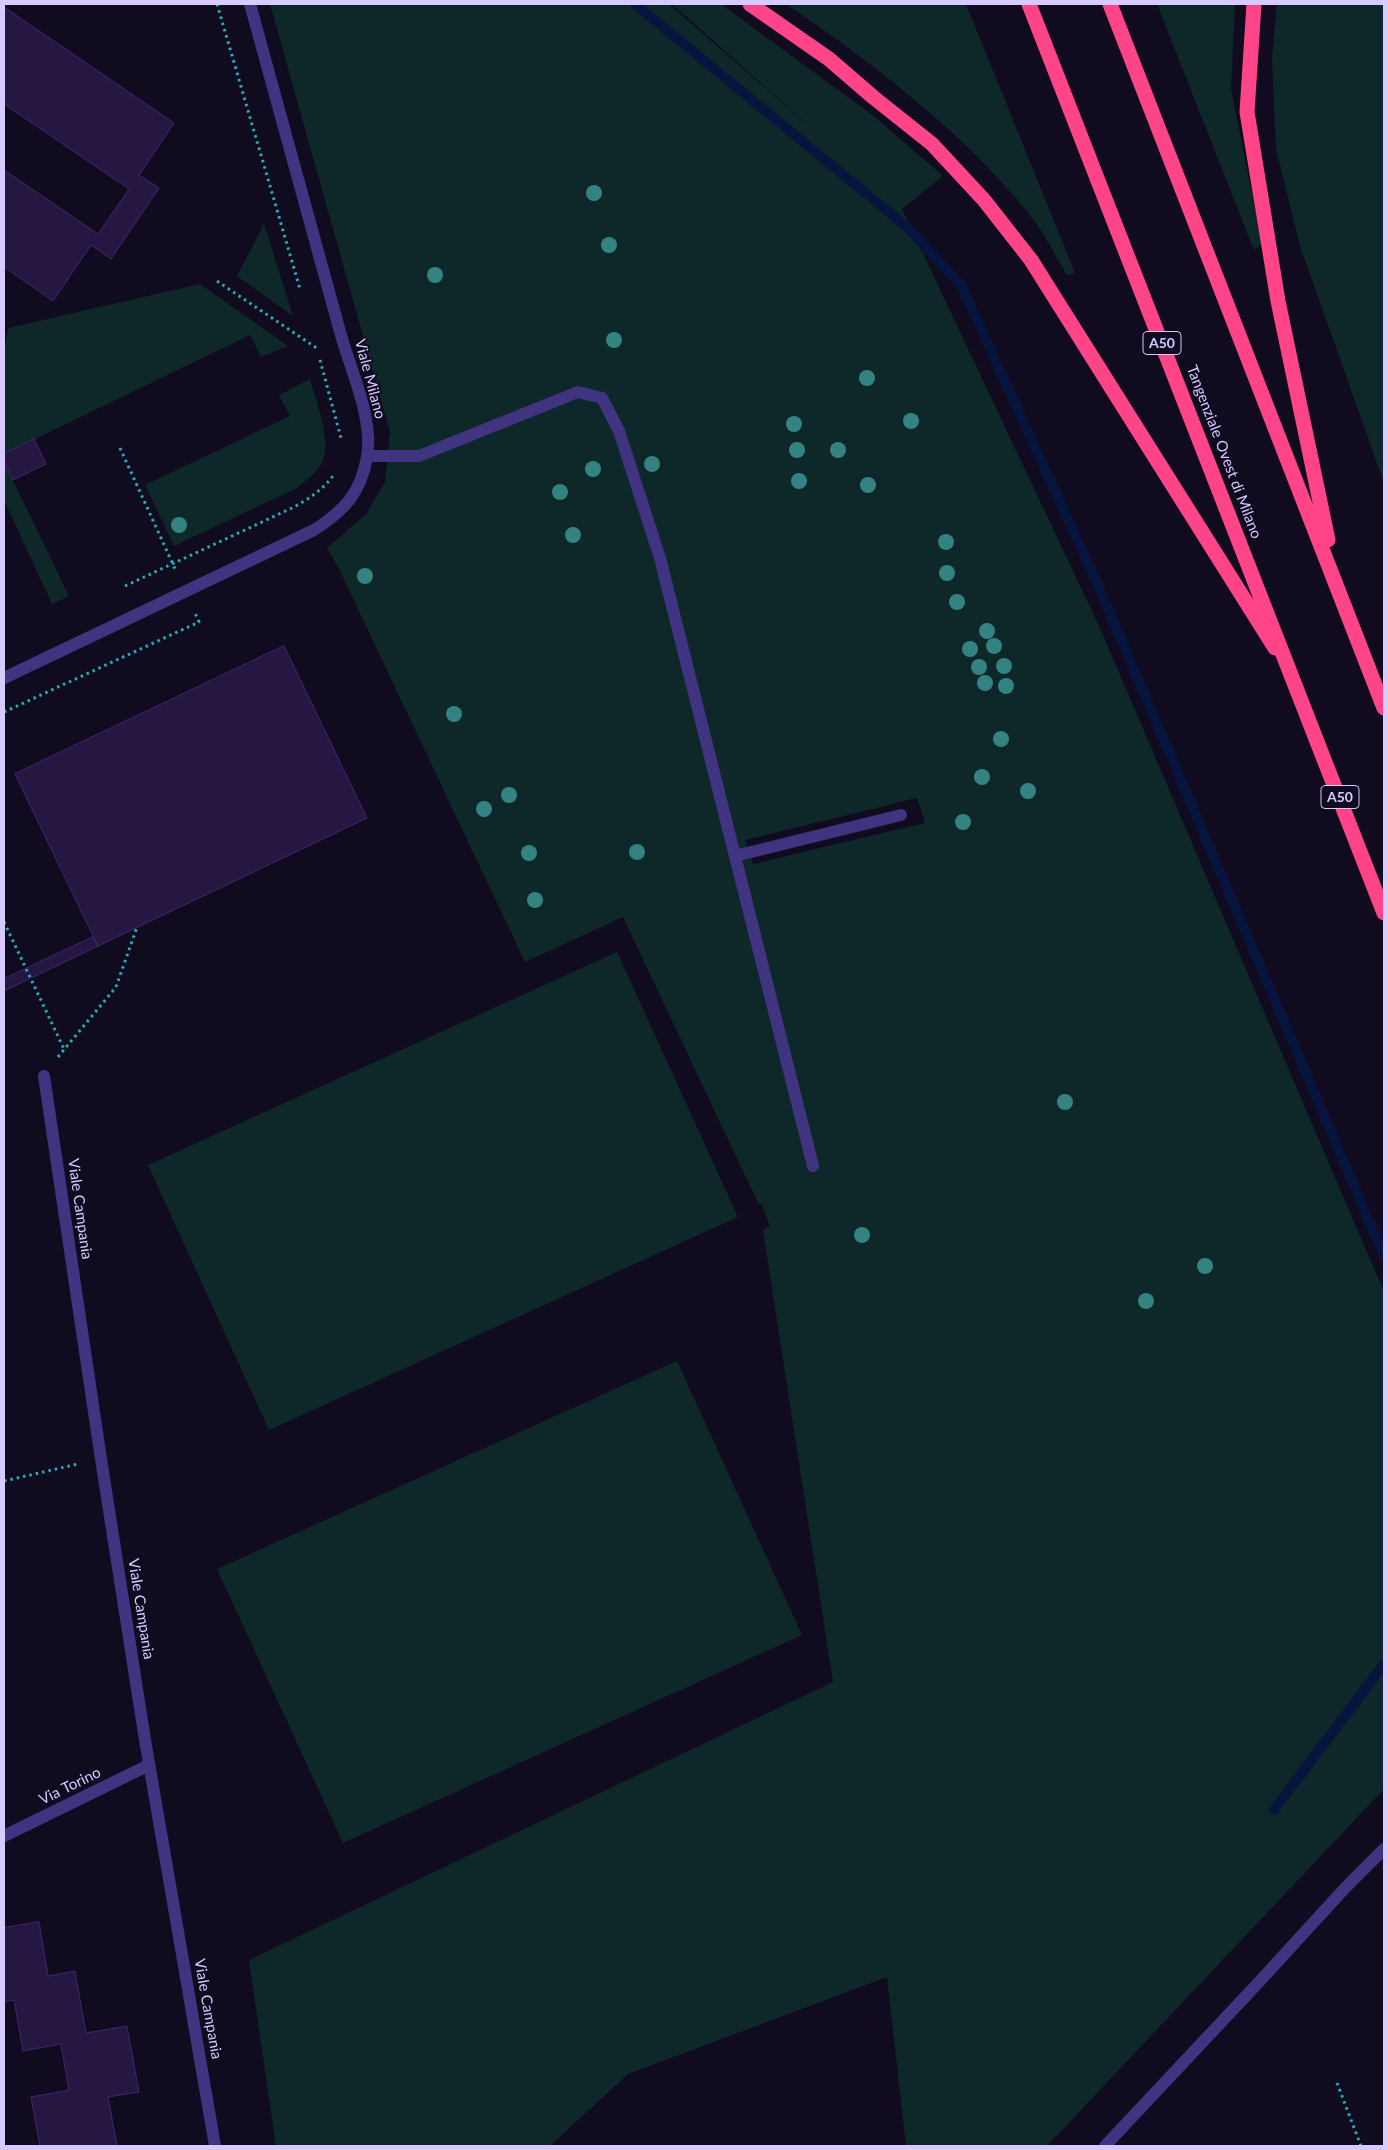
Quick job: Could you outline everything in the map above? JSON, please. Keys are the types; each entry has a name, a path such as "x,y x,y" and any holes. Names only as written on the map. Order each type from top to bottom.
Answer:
{"highway":[{"path":"750,4 829,59 872,97 932,144 984,200 1042,276 1295,681"},
{"name":"Tangenziale Ovest di Milano","path":"1029,4 1384,913"},
{"path":"1110,4 1384,708"},
{"path":"1254,4 1247,112 1278,301 1336,583"}],"street":[{"name":"Viale Milano","path":"4,678 314,530 334,517 351,500 361,479 367,456 365,414 342,338 250,4"},
{"path":"367,456 419,456 578,392 602,398 619,431 660,558 813,1166"},
{"path":"735,856 901,815"},
{"name":"Viale Campania","path":"44,1076 101,1459 150,1765 215,2146"},
{"name":"Via Torino","path":"4,1836 150,1765"},
{"path":"1105,2146 1260,1982 1346,1886 1384,1849"}],"path":[{"path":"217,4 301,292"},
{"path":"217,281 318,349 315,340"},
{"path":"320,359 343,446"},
{"path":"125,586 292,508 314,495 330,480 340,464"},
{"path":"4,922 64,1049"},
{"path":"44,1076 64,1049 116,988 137,928"},
{"path":"4,1481 101,1459"},
{"path":"1337,2083 1361,2146"}],"green space":[{"path":"270,4 669,4 825,140 672,4 721,4 875,117 943,176 902,209 1099,626 1384,1292 1384,1789 1047,2146 906,2146 887,1977 628,2074 550,2146 276,2146 249,1960 833,1682 763,1230 770,1226 762,1204 759,1205 623,917 525,962 339,569 327,548 366,514 385,482 390,432","holes":["917,798 925,823 753,864 745,840"]},
{"path":"786,4 966,4 1075,273 1067,275 1029,214 1003,184 946,127 852,50"},
{"path":"1157,4 1235,4 1231,89 1262,243 1254,250"},
{"path":"1277,4 1384,4 1384,483 1300,246 1276,149 1272,58"},
{"path":"264,224 293,316 237,276"},
{"path":"200,284 288,346 261,357 250,335 4,454 4,353 8,328"},
{"path":"310,379 324,431 325,451 319,468 297,488 174,546 145,485 290,416 279,395"},
{"path":"4,462 69,596 52,604 4,500"},
{"path":"617,952 738,1217 269,1430 148,1165"},
{"path":"677,1361 802,1635 343,1843 217,1569"}],"building":[{"path":"4,7 174,123 139,175 159,188 111,259 91,245 53,301 4,267 4,170 98,234 129,189 4,104"},
{"path":"34,439 46,464 13,480 4,461 4,454"},
{"path":"284,646 367,818 98,946 15,774"},
{"path":"93,937 98,946 4,991 4,979"},
{"path":"39,1922 48,1976 75,1971 86,2033 127,2026 139,2092 108,2097 117,2146 40,2146 31,2097 69,2090 61,2044 23,2051 14,2000 4,2002 4,1928"}],"waterway":[{"path":"635,4 907,227 961,285 1097,583 1384,1256"},
{"path":"1274,1810 1384,1664"}]}
